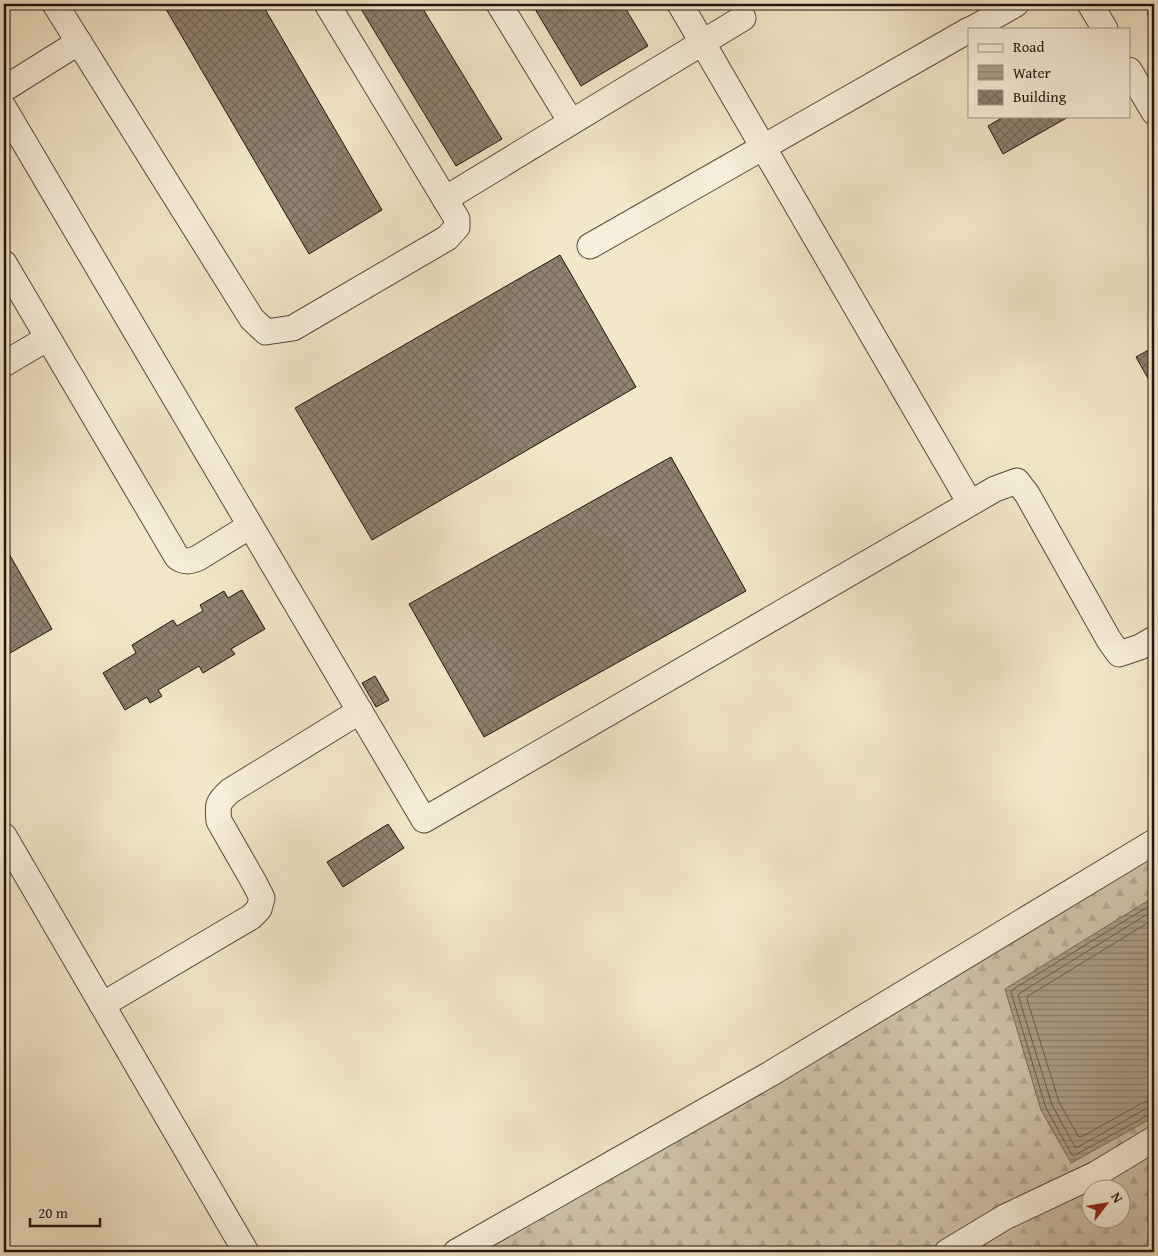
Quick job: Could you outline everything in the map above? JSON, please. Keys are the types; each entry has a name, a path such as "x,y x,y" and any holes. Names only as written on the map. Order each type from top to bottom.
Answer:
{"street":[{"path":"55,4 252,319 266,332 294,328 447,238 457,227 458,219 327,4"},
{"path":"499,4 570,122"},
{"path":"680,4 970,504"},
{"path":"974,28 1016,4"},
{"path":"1090,4 1104,28"},
{"path":"445,199 743,18"},
{"path":"590,246 968,32"},
{"path":"4,89 79,42"},
{"path":"1130,72 1154,112"},
{"path":"4,108 424,820 995,489 1017,481 1109,640 1119,654 1140,647 1154,639"},
{"path":"4,263 176,557 183,561 191,561 250,526"},
{"path":"4,364 48,338"},
{"path":"102,1005 251,917 259,909 262,898 219,821 220,800 230,791 360,711"},
{"path":"4,836 246,1252"},
{"path":"456,1252 770,1074 1154,842"},
{"path":"947,1252 1005,1217 1096,1174 1154,1139"}],"green space":[{"path":"1154,851 1154,1252 472,1252"}],"water":[{"path":"1154,897 1154,1117 1071,1163 1041,1110 1005,989"}],"building":[{"path":"163,4 262,4 382,210 309,254"},
{"path":"358,4 420,4 502,139 456,166"},
{"path":"532,4 623,4 648,46 581,86"},
{"path":"1154,9 1154,25 1147,13"},
{"path":"1002,118 1066,118 1003,154 988,126"},
{"path":"560,255 636,387 372,540 295,408"},
{"path":"1154,347 1154,389 1136,357"},
{"path":"671,457 746,591 484,737 409,604"},
{"path":"4,545 52,629 10,653 4,642"},
{"path":"242,590 265,629 231,649 235,654 203,673 199,666 158,690 162,696 150,703 147,697 125,710 103,673 136,653 132,645 173,620 177,626 203,611 200,605 224,591 228,598"},
{"path":"375,676 389,700 376,707 362,683"},
{"path":"388,824 404,848 343,887 327,862"}]}
